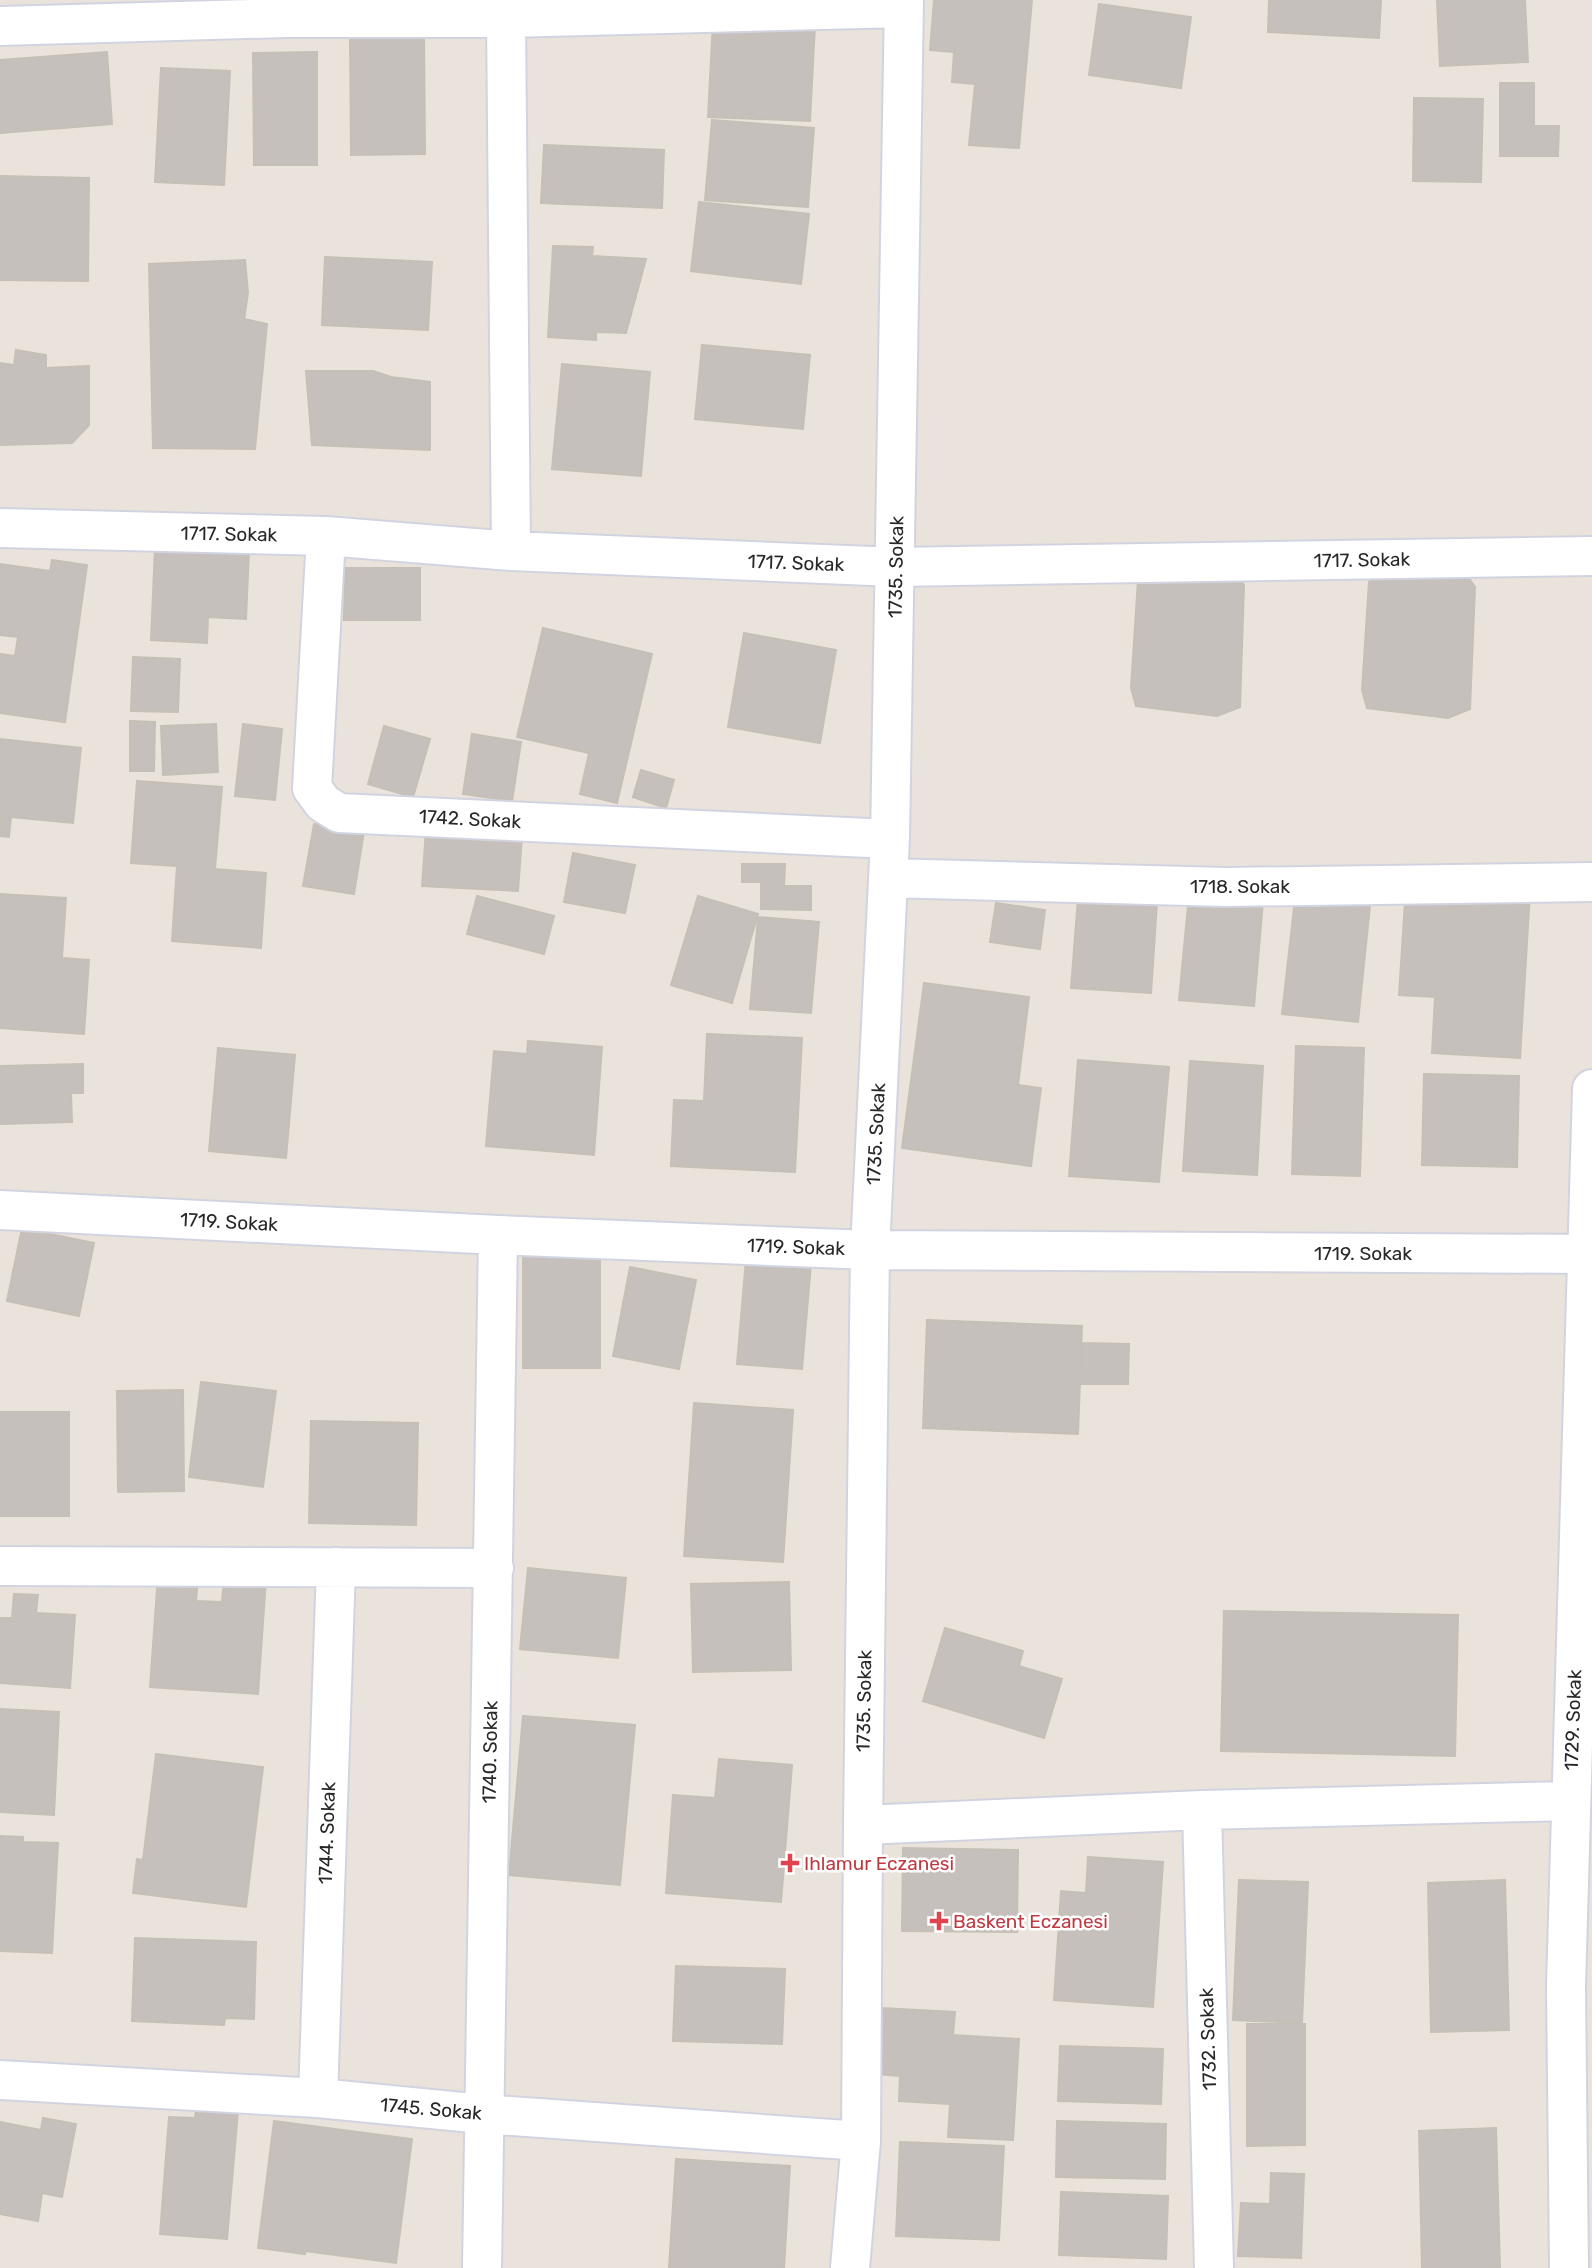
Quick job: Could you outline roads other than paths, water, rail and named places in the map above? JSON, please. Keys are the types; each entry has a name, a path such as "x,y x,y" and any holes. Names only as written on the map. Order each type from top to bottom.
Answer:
{"street":[{"path":"0,26 287,9 506,18 904,4"},
{"name":"1735. Sokak","path":"850,2268 861,2141 870,1250 890,839 904,4"},
{"path":"506,18 511,551"},
{"name":"1717. Sokak","path":"0,528 326,536 511,551 896,567 1592,556"},
{"name":"1742. Sokak","path":"326,536 312,788 323,803 339,813 890,839"},
{"name":"1718. Sokak","path":"888,878 1226,887 1592,882"},
{"name":"1729. Sokak","path":"1569,2268 1579,1986 1570,1801 1592,1089"},
{"name":"1719. Sokak","path":"0,1210 498,1236 870,1250 1589,1254"},
{"name":"1740. Sokak","path":"482,2268 498,1236"},
{"path":"0,1566 494,1568"},
{"name":"1744. Sokak","path":"318,2098 336,1567"},
{"path":"863,1825 1202,1810 1570,1801"},
{"name":"1732. Sokak","path":"1202,1810 1214,2268"},
{"name":"1745. Sokak","path":"0,2080 318,2098 483,2114 861,2141"}],"place":[{"name":"Ihlamur Eczanesi","path":"790,1863"},
{"name":"Baskent Eczanesi","path":"939,1921"}]}
